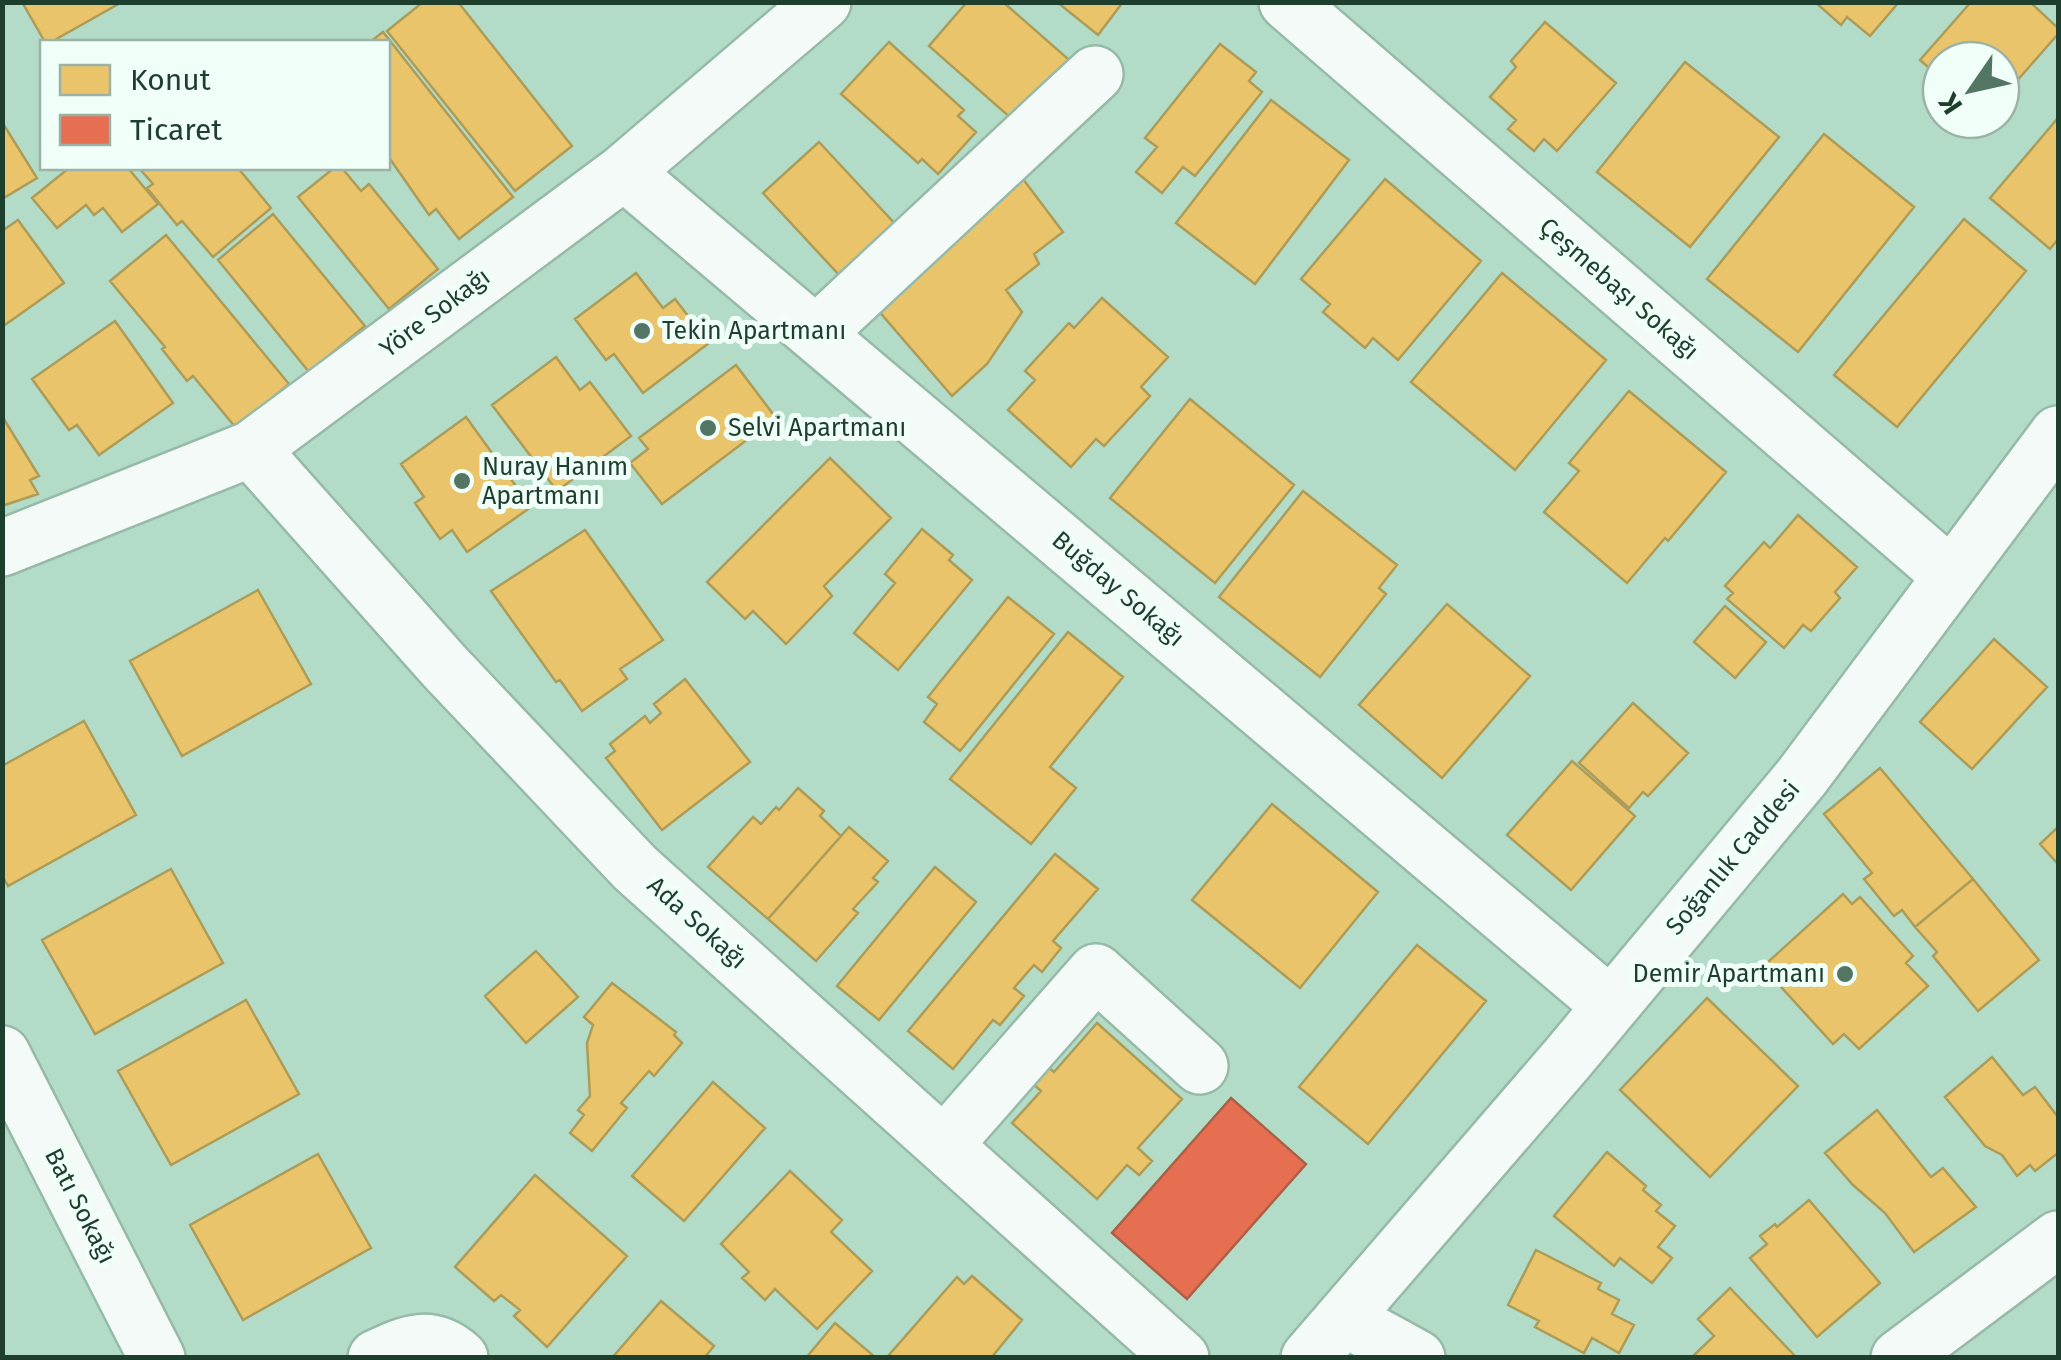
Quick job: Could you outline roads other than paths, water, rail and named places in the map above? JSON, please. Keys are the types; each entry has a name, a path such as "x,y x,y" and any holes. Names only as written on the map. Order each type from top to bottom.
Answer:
{"street":[{"name":"Yöre Sokağı","path":"2,548 252,449 624,172 823,2"},
{"name":"Çeşmebaşı Sokağı","path":"1287,2 1951,576"},
{"path":"816,334 1095,74"},
{"name":"Buğday Sokağı","path":"624,172 1611,1006"},
{"name":"Soğanlık Caddesi","path":"1326,1338 1801,778 2058,434"},
{"name":"Ada Sokağı","path":"252,449 444,666 635,868 1181,1358"},
{"path":"944,1145 1096,972 1200,1066"},
{"name":"Batı Sokağı","path":"2,1054 157,1358"},
{"path":"1899,1358 2058,1239"},
{"path":"1326,1338 1417,1358"},
{"path":"376,1358 406,1346 433,1342 443,1343 460,1358"}],"place":[{"name":"Tekin Apartmanı","path":"642,331"},
{"name":"Selvi Apartmanı","path":"708,428"},
{"name":"Nuray Hanım Apartmanı","path":"462,481"},
{"name":"Demir Apartmanı","path":"1845,974"}]}
